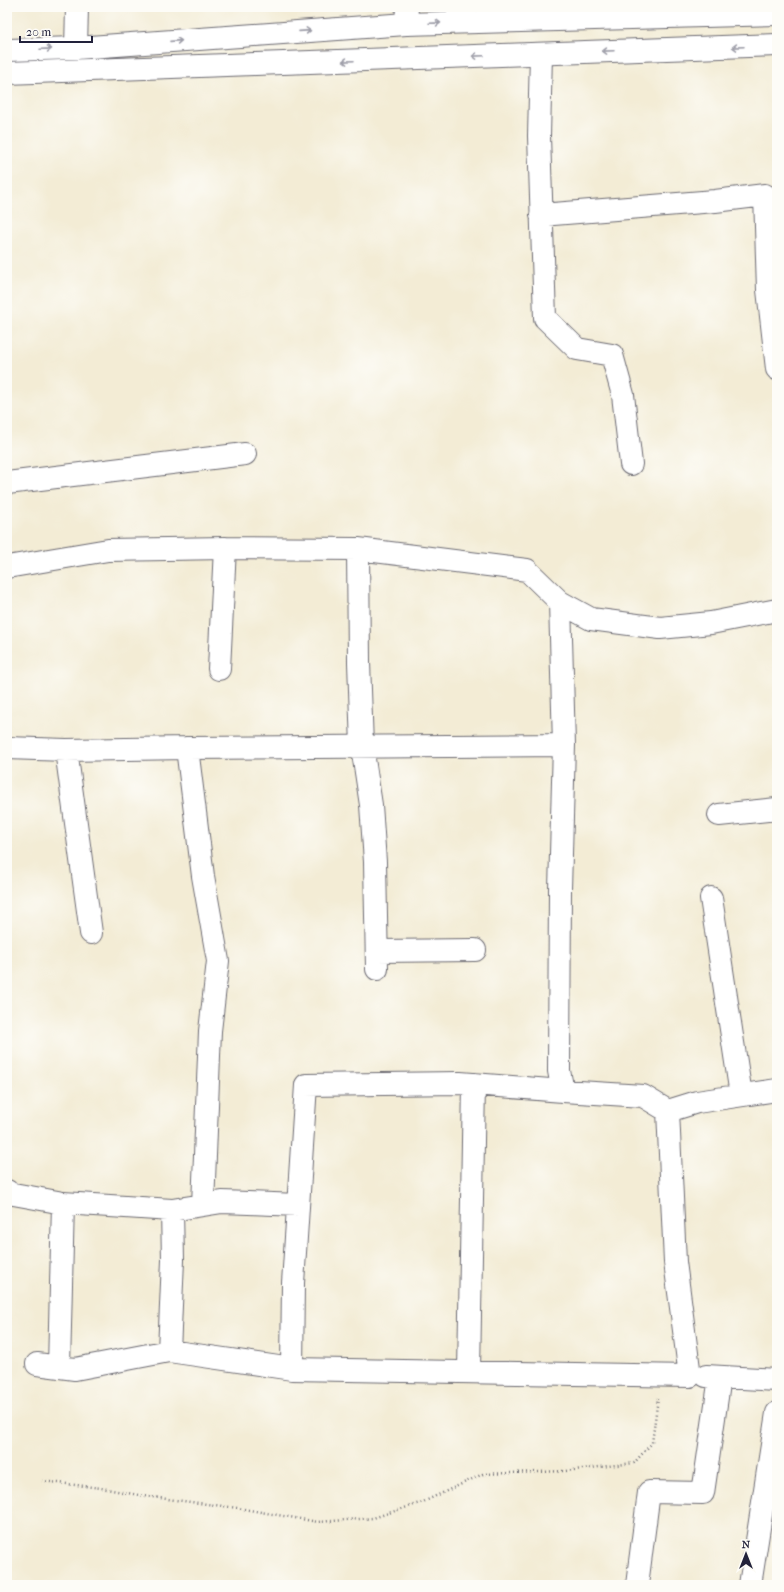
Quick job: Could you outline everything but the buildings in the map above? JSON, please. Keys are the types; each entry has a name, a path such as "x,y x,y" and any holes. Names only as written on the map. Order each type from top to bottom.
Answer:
{"main road":[{"path":"76,48 77,7"},
{"path":"7,50 76,48 406,16 777,14"},
{"path":"7,73 777,45"},
{"path":"541,54 539,136 545,318 577,349 612,355 623,395 631,464"},
{"path":"541,216 715,202 771,195 768,290 777,369"},
{"path":"7,483 245,454"},
{"path":"219,669 225,548"},
{"path":"7,567 108,550 225,548 358,549 527,570 560,602 591,619 660,628 710,623 777,610"},
{"path":"358,549 359,662 362,746 371,805 375,862 377,960 475,950"},
{"path":"560,602 564,745 559,1003 559,1071 562,1091"},
{"path":"7,748 66,750 564,745"},
{"path":"187,748 203,876 218,962 210,1031 203,1205"},
{"path":"66,750 91,933"},
{"path":"719,815 777,809"},
{"path":"711,898 741,1096"},
{"path":"469,1372 474,1084"},
{"path":"292,1369 293,1283 306,1085 474,1084 643,1096 668,1111 697,1102 777,1090"},
{"path":"668,1111 675,1262 690,1376"},
{"path":"7,1191 8,1193 63,1203 172,1210 222,1202 298,1205"},
{"path":"59,1367 63,1203"},
{"path":"169,1351 173,1260 172,1210"},
{"path":"37,1364 75,1369 169,1351 292,1369 690,1376 777,1380"},
{"path":"637,1585 649,1492 703,1493 720,1377"},
{"path":"750,1585 777,1413"}],"path":[{"path":"42,1481 238,1508 318,1522 373,1518 423,1502 483,1474 565,1471 634,1463 652,1443 659,1391 690,1376"}]}
